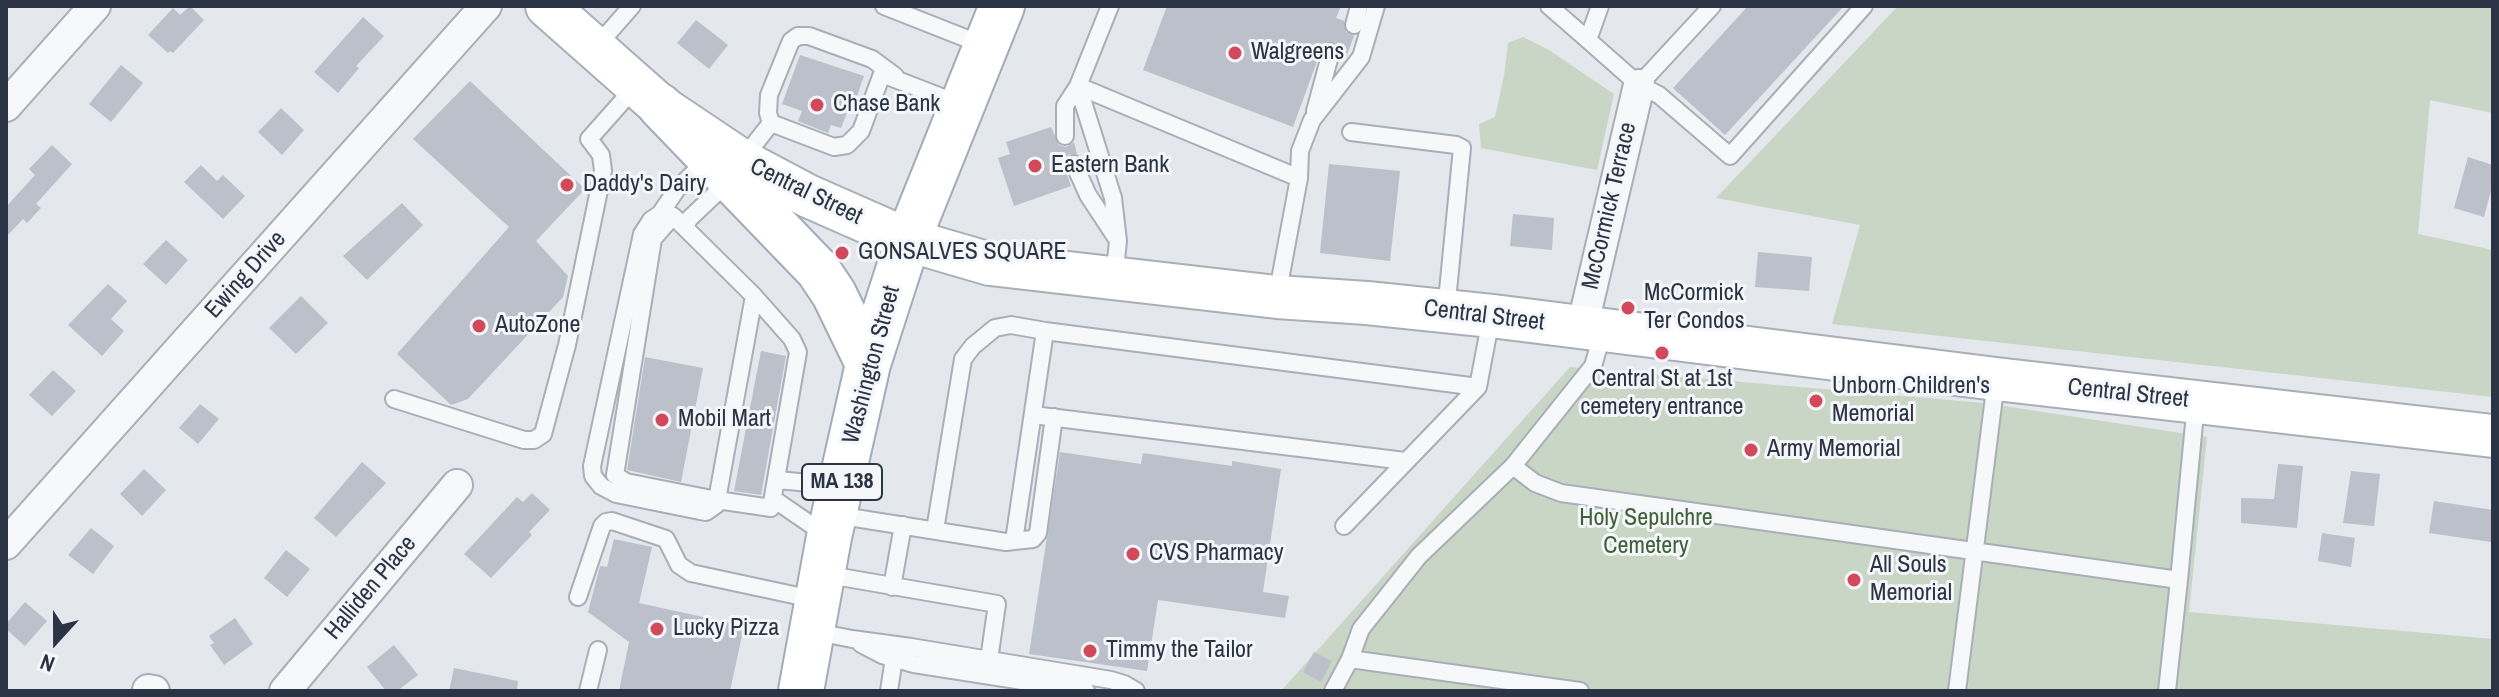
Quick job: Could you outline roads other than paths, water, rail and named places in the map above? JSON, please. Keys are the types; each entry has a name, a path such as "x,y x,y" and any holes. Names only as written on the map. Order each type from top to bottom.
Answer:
{"main road":[{"path":"547,6 727,166 818,270 834,294 868,364"},
{"name":"Washington Street","path":"801,691 830,569 868,364 908,240 1002,6"},
{"name":"Central Street","path":"727,166 808,196 908,240 990,264 1116,260 1277,297 1492,316 1996,379 2493,436"}],"street":[{"path":"6,106 95,6"},
{"name":"Ewing Drive","path":"6,544 486,6"},
{"name":"McCormick Terrace","path":"1593,329 1639,85"},
{"name":"Halliden Place","path":"285,691 457,485"}],"lane":[{"path":"595,48 632,6"},
{"path":"884,6 986,46"},
{"path":"1065,136 1063,114 1078,86 1110,6"},
{"path":"1349,17 1359,6"},
{"path":"1312,120 1361,57 1376,6"},
{"path":"1549,6 1639,85 1659,95 1730,156 1864,6"},
{"path":"1588,40 1600,6"},
{"path":"1639,85 1712,6"},
{"path":"771,123 769,95 791,41 798,36 809,36 872,59 890,76 963,106"},
{"path":"1277,297 1299,178 1300,151 1336,53"},
{"path":"771,123 834,147 847,145 861,131 890,76"},
{"path":"1078,86 1299,178"},
{"path":"1078,86 1113,198 1116,260"},
{"path":"394,399 524,440 534,440 543,434 567,345 603,171 601,155 589,139 649,95"},
{"path":"754,296 717,500 711,510 700,511 608,491 593,476 592,466 642,234 651,220 689,219 727,166 771,123"},
{"path":"1351,132 1462,148 1446,311"},
{"path":"1074,164 1116,260"},
{"path":"673,219 754,296 792,339 798,352 775,500 771,508 626,482 615,475 653,239 673,219 677,189 727,166"},
{"path":"1344,526 1478,387 1492,316"},
{"path":"935,530 963,359 995,328 1011,325 1478,387"},
{"path":"1333,691 1361,629 1419,556 1513,466 1593,366 1593,329"},
{"path":"1014,541 1045,331"},
{"path":"1957,691 1996,379"},
{"path":"2167,691 2196,402"},
{"path":"1033,415 1405,461"},
{"path":"830,569 903,525 1006,542 1033,539 1038,533 1054,417"},
{"path":"1513,466 1535,483 1561,493 2179,580"},
{"path":"778,480 830,569 911,647"},
{"path":"775,500 830,569 894,658 981,676 1086,691"},
{"path":"578,597 602,526 612,521 666,539 679,565 691,573 830,569 892,587 997,604 989,660"},
{"path":"892,587 903,525"},
{"path":"889,691 894,658 899,651 911,647 1111,680 1136,691"},
{"path":"588,691 598,650"},
{"path":"1350,659 1580,691"}],"place":[{"name":"Walgreens","path":"1235,53"},
{"name":"Chase Bank","path":"817,105"},
{"name":"Eastern Bank","path":"1035,166"},
{"name":"Daddy's Dairy","path":"567,185"},
{"name":"GONSALVES SQUARE","path":"842,253"},
{"name":"McCormick Ter Condos","path":"1628,308"},
{"name":"AutoZone","path":"479,326"},
{"name":"Central St at 1st cemetery entrance","path":"1662,353"},
{"name":"Unborn Children's Memorial","path":"1816,401"},
{"name":"Mobil Mart","path":"662,420"},
{"name":"Army Memorial","path":"1751,450"},
{"name":"CVS Pharmacy","path":"1133,554"},
{"name":"All Souls Memorial","path":"1854,580"},
{"name":"Lucky Pizza","path":"657,629"},
{"name":"Timmy the Tailor","path":"1090,651"}],"park label":[{"name":"Holy Sepulchre Cemetery","path":"1646,533"}]}
